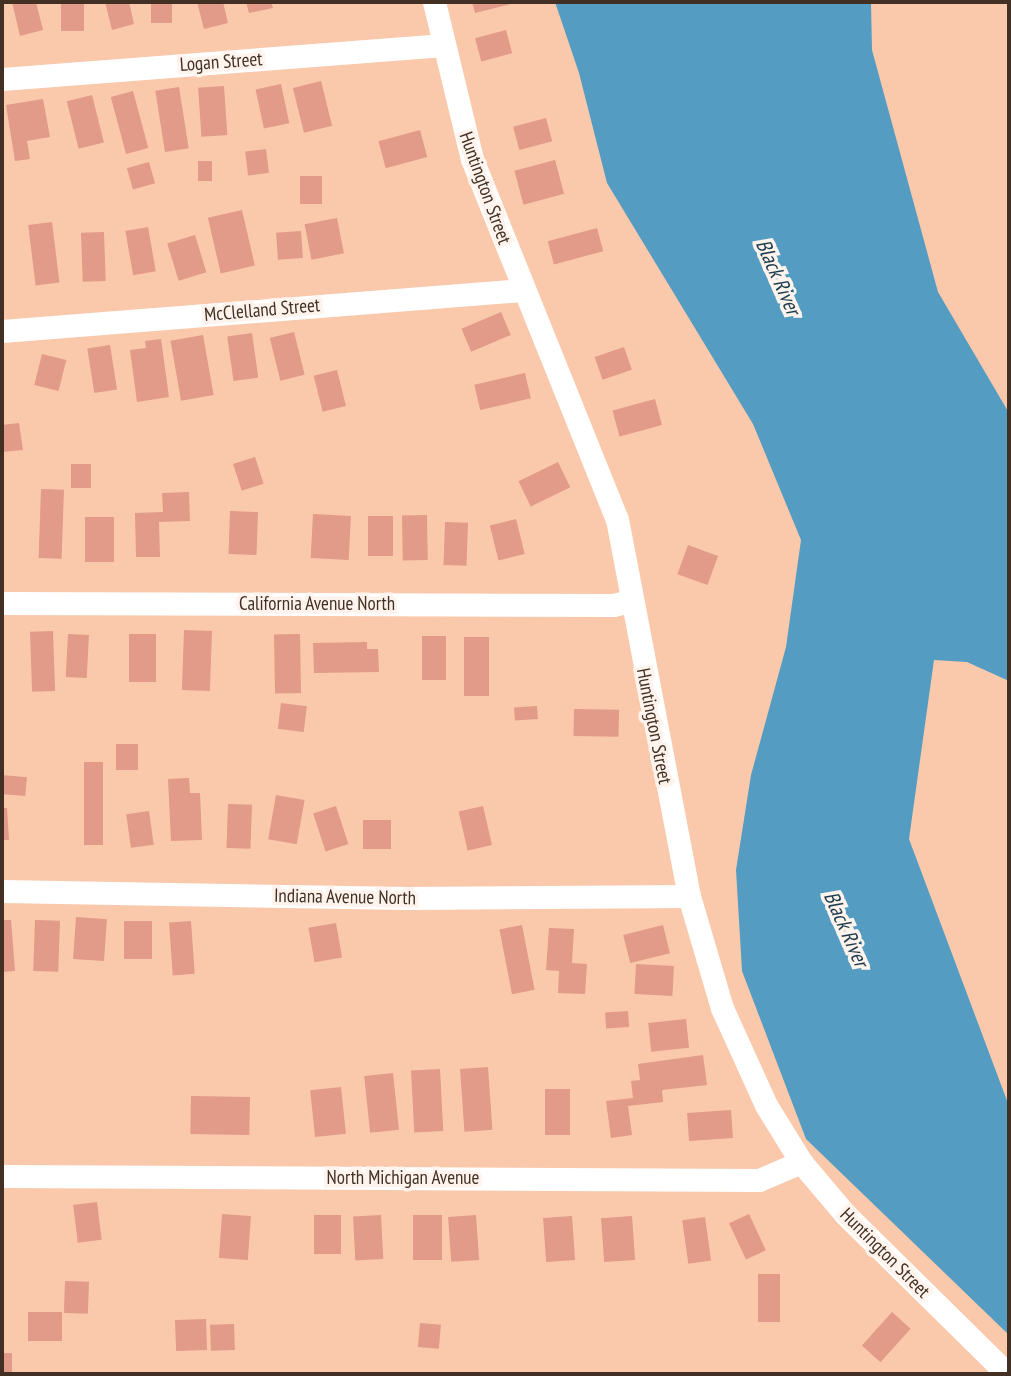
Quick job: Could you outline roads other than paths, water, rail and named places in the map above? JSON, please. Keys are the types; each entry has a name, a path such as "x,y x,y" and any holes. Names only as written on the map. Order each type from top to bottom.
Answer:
{"street":[{"name":"Huntington Street","path":"434,2 441,45 472,159 523,290 601,470 617,519 689,896 722,1008 766,1105 801,1162 845,1214 1007,1374"},
{"name":"Logan Street","path":"2,79 441,45"},
{"name":"McClelland Street","path":"2,331 523,290"},
{"name":"California Avenue North","path":"2,603 613,605 631,601"},
{"name":"Indiana Avenue North","path":"2,891 408,898 689,896"},
{"name":"North Michigan Avenue","path":"2,1176 759,1180 801,1162"}],"water":[{"name":"Black River","path":"555,2 871,2 872,50 938,292 1009,413 1009,681 967,662 934,660 909,839 1009,1106 1009,1335 806,1139 742,971 736,870 751,775 786,647 801,540 753,424 607,183 579,73"}]}
